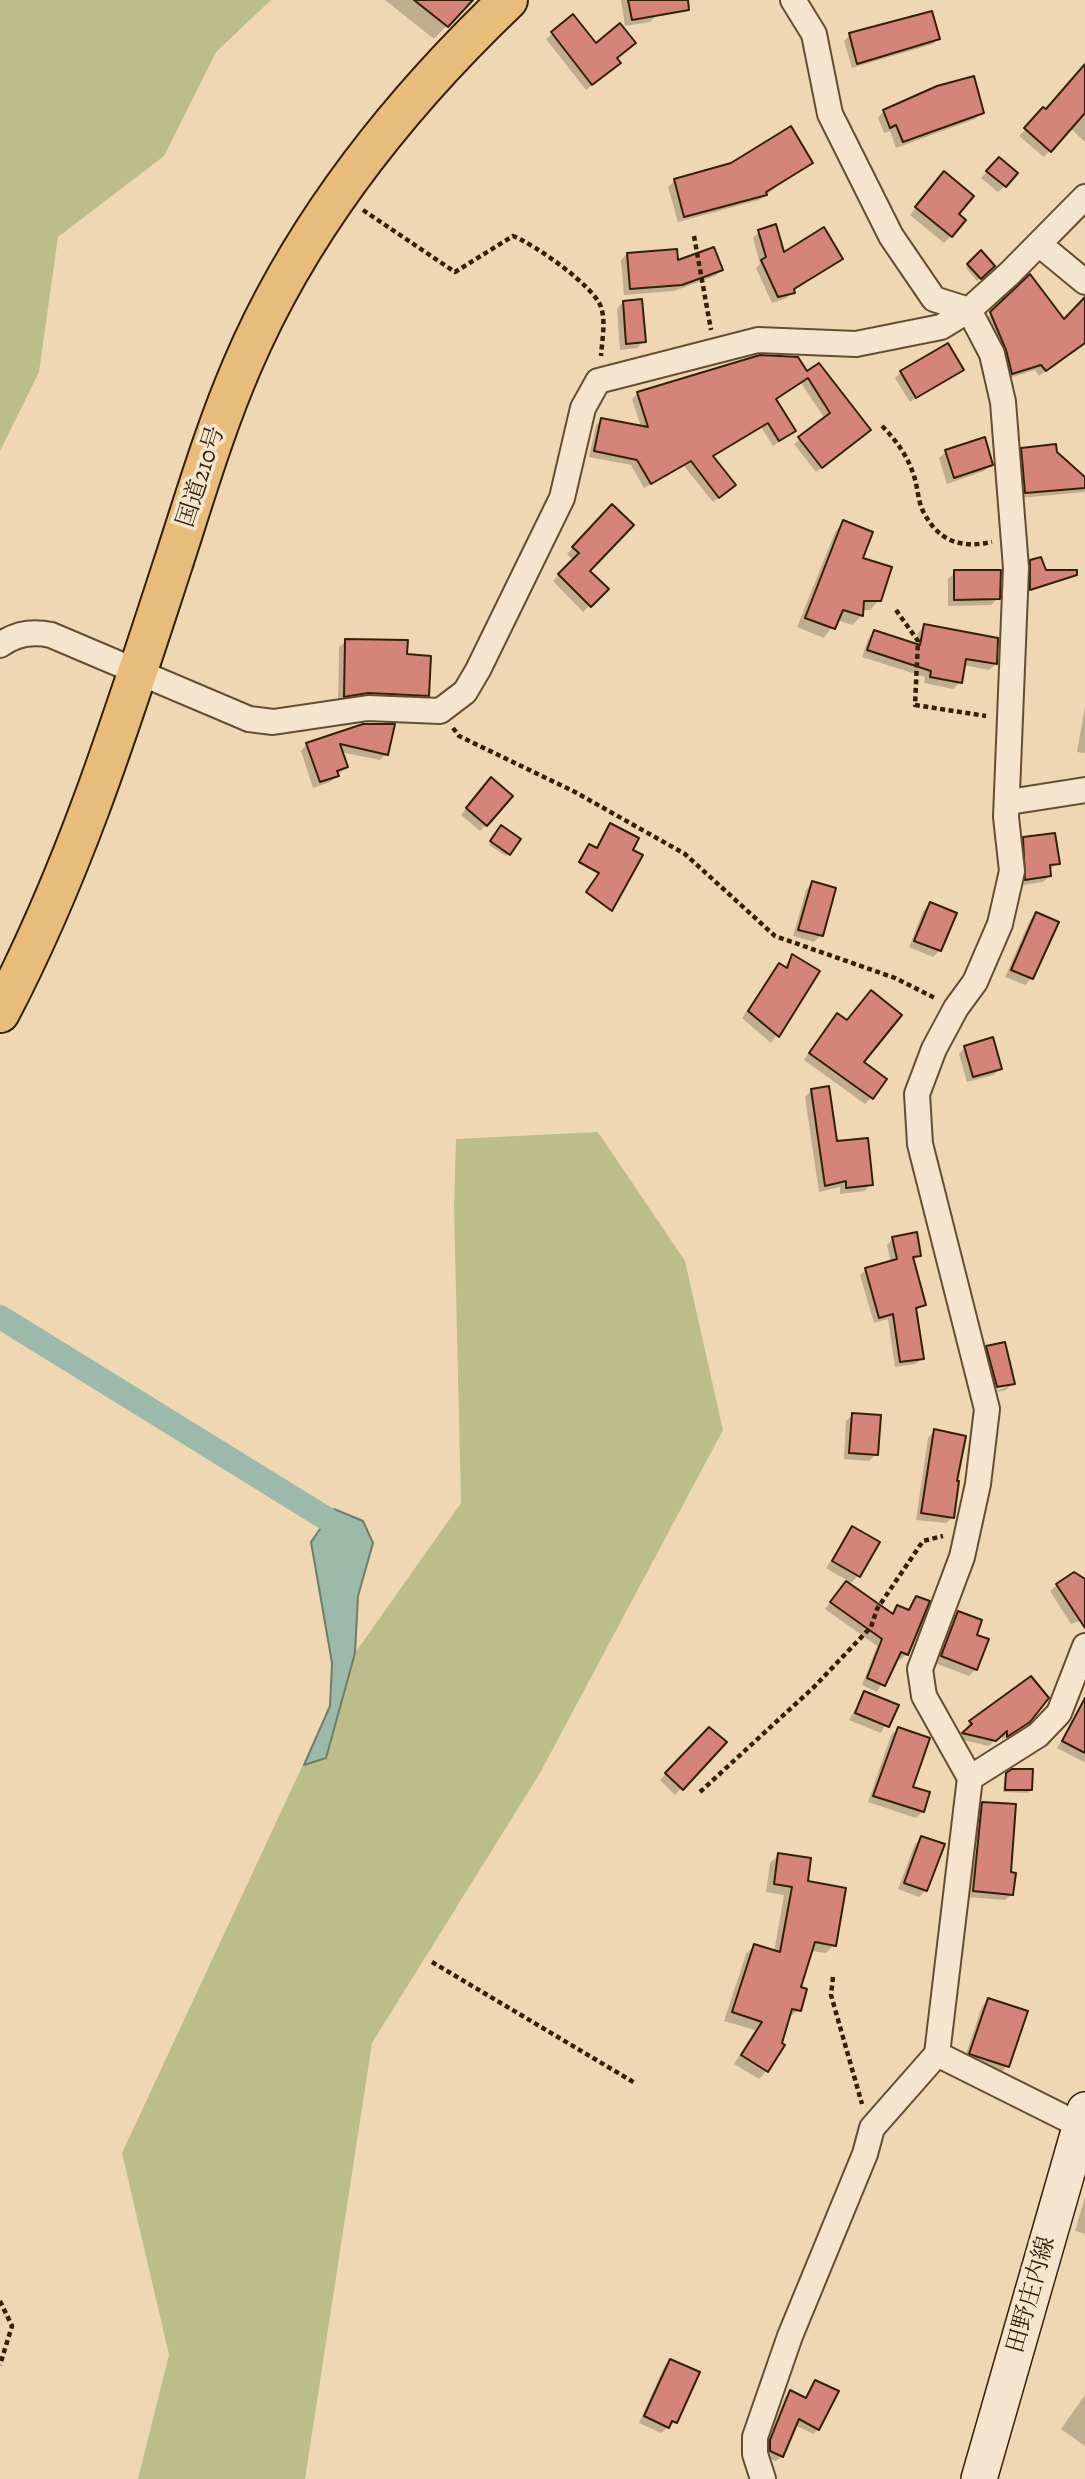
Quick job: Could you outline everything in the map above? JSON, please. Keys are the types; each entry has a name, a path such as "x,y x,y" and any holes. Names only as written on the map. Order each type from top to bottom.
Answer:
{"highway":[{"name":"国道210号","path":"0,1013 63,884 100,787 211,449 243,364 294,264 338,194 380,137 428,80 508,0"}],"main road":[{"name":"田野庄内線","path":"979,2479 1083,2118"}],"street":[{"path":"763,2479 755,2454 755,2437 790,2336 865,2154 872,2127 937,2054 970,1778 924,1696 920,1669 962,1557 978,1484 987,1409 920,1144 916,1094 934,1049 956,1008 975,982 1000,924 1012,871 1006,817 1009,802 1016,568 1003,402 992,354 969,310 934,299 891,236 830,114 814,34 793,0"},
{"path":"0,645 23,634 37,632 249,719 274,722 368,708 440,711 465,692 478,670 562,498 583,408 598,381 758,340 856,344 940,327 969,310 1085,197"},
{"path":"1039,244 1085,282"},
{"path":"1009,802 1085,789"},
{"path":"970,1778 1038,1735 1059,1713 1085,1646"},
{"path":"937,2054 1083,2118"}],"path":[{"path":"338,194 455,272 513,236 543,250 601,305 604,325 598,381"},
{"path":"694,236 715,351"},
{"path":"882,426 899,443 914,476 923,513 943,537 968,547 1014,538"},
{"path":"896,610 918,641 915,705 1012,720"},
{"path":"440,711 459,736 575,792 685,854 775,936 895,978 956,1008"},
{"path":"700,1792 814,1687 871,1627 877,1609 923,1541 968,1531"},
{"path":"432,1962 635,2082"},
{"path":"833,1977 831,1995 856,2089 872,2127"},
{"path":"0,2301 12,2326 0,2365"}],"green space":[{"path":"0,0 271,0 216,52 164,156 58,237 39,372 0,451"},
{"path":"598,1132 685,1261 723,1430 540,1773 372,2043 305,2479 138,2479 169,2355 122,2153 355,1653 461,1503 454,1207 456,1139"}],"shaded area":[{"path":"334,1509 363,1521 373,1543 358,1596 355,1653 326,1758 304,1765 330,1706 332,1663 311,1542"}],"building":[{"path":"414,0 473,0 448,27"},
{"path":"628,0 688,0 689,10 632,20"},
{"path":"932,11 940,39 857,64 849,33"},
{"path":"573,14 596,43 620,23 636,43 617,58 621,63 592,85 551,32"},
{"path":"1085,64 1085,113 1051,152 1024,128 1043,107 1046,109"},
{"path":"974,76 984,113 903,142 896,125 890,128 883,110 937,86"},
{"path":"791,126 813,163 766,192 767,195 684,217 674,179 731,163"},
{"path":"999,157 1018,173 1006,187 986,171"},
{"path":"944,171 974,196 959,214 966,220 952,237 915,207"},
{"path":"776,224 784,252 824,227 843,259 794,289 795,293 778,297 761,260 766,257 758,230"},
{"path":"714,247 723,270 682,285 630,289 627,253 677,249 678,260"},
{"path":"981,250 995,266 981,279 967,264"},
{"path":"1030,274 1064,319 1085,297 1085,343 1046,371 1041,365 1012,374 1006,350 990,312"},
{"path":"642,299 646,342 626,344 623,301"},
{"path":"948,343 964,370 916,398 900,371"},
{"path":"760,355 798,357 807,371 819,363 871,430 822,468 798,437 830,413 808,378 776,399 796,431 779,441 768,423 713,456 736,485 719,498 691,461 651,484 637,460 594,451 601,418 648,427 637,392"},
{"path":"985,437 993,465 954,478 945,450"},
{"path":"1056,444 1057,452 1085,477 1085,488 1025,493 1021,448"},
{"path":"612,504 634,525 590,571 609,589 591,607 558,574 579,553 572,547"},
{"path":"843,520 873,532 863,558 892,567 881,601 864,601 863,616 843,610 835,629 805,618"},
{"path":"1041,557 1046,570 1077,570 1077,575 1030,590 1030,560"},
{"path":"954,570 1001,570 1000,599 954,600"},
{"path":"924,624 998,638 997,664 966,659 962,683 930,677 931,671 867,650 874,630 920,645"},
{"path":"345,639 408,640 407,654 431,656 429,696 368,693 344,697"},
{"path":"363,724 395,724 388,755 340,744 348,767 337,771 339,776 320,782 306,743"},
{"path":"491,777 513,796 487,826 466,808"},
{"path":"610,823 639,838 633,850 643,855 612,911 586,892 599,873 579,862 589,844 597,848"},
{"path":"501,825 521,839 510,855 490,841"},
{"path":"1055,833 1060,864 1050,865 1051,876 1025,880 1023,837"},
{"path":"812,881 836,888 823,936 798,930"},
{"path":"930,902 957,913 941,951 914,941"},
{"path":"1036,912 1059,922 1033,979 1011,970"},
{"path":"792,954 820,971 779,1037 748,1011 779,963 787,968"},
{"path":"871,990 902,1015 864,1062 887,1079 873,1099 809,1053 837,1013 847,1020"},
{"path":"993,1037 1002,1069 973,1077 964,1046"},
{"path":"829,1086 837,1141 868,1138 873,1185 846,1188 846,1181 825,1186 811,1089"},
{"path":"917,1232 921,1256 913,1257 926,1305 916,1308 924,1359 900,1362 893,1314 879,1318 865,1268 897,1259 892,1237"},
{"path":"1005,1342 1015,1384 997,1387 986,1346"},
{"path":"852,1413 881,1415 878,1455 849,1453"},
{"path":"934,1429 966,1436 957,1481 954,1518 921,1513"},
{"path":"852,1526 880,1542 860,1577 832,1561"},
{"path":"1074,1572 1085,1579 1085,1628 1056,1584"},
{"path":"846,1581 893,1614 897,1605 909,1610 916,1596 930,1601 908,1655 901,1652 885,1686 867,1678 882,1639 830,1602"},
{"path":"958,1611 982,1620 977,1635 989,1639 977,1670 941,1656"},
{"path":"1031,1676 1049,1698 1030,1722 1007,1737 1007,1731 996,1741 962,1733 972,1724 969,1721"},
{"path":"864,1691 899,1705 889,1727 855,1713"},
{"path":"1085,1698 1085,1753 1062,1741"},
{"path":"709,1727 727,1742 683,1790 665,1773"},
{"path":"898,1727 930,1738 913,1787 930,1792 924,1812 873,1796"},
{"path":"1012,1769 1033,1769 1032,1790 1005,1790 1006,1773"},
{"path":"982,1802 1016,1804 1011,1872 1016,1873 1013,1895 973,1891"},
{"path":"921,1836 945,1844 927,1891 904,1883"},
{"path":"778,1853 811,1858 808,1881 846,1888 836,1946 815,1942 801,1987 807,1989 801,2011 792,2009 782,2043 785,2045 768,2072 741,2055 762,2022 732,2012 754,1944 780,1952 792,1887 774,1884"},
{"path":"988,1998 1028,2011 1009,2067 969,2054"},
{"path":"670,2359 700,2372 677,2423 672,2421 669,2428 644,2416"},
{"path":"815,2380 839,2391 819,2430 799,2419 783,2457 770,2451 770,2440 790,2390 806,2398"}],"waterway":[{"path":"0,1317 327,1519"}]}
